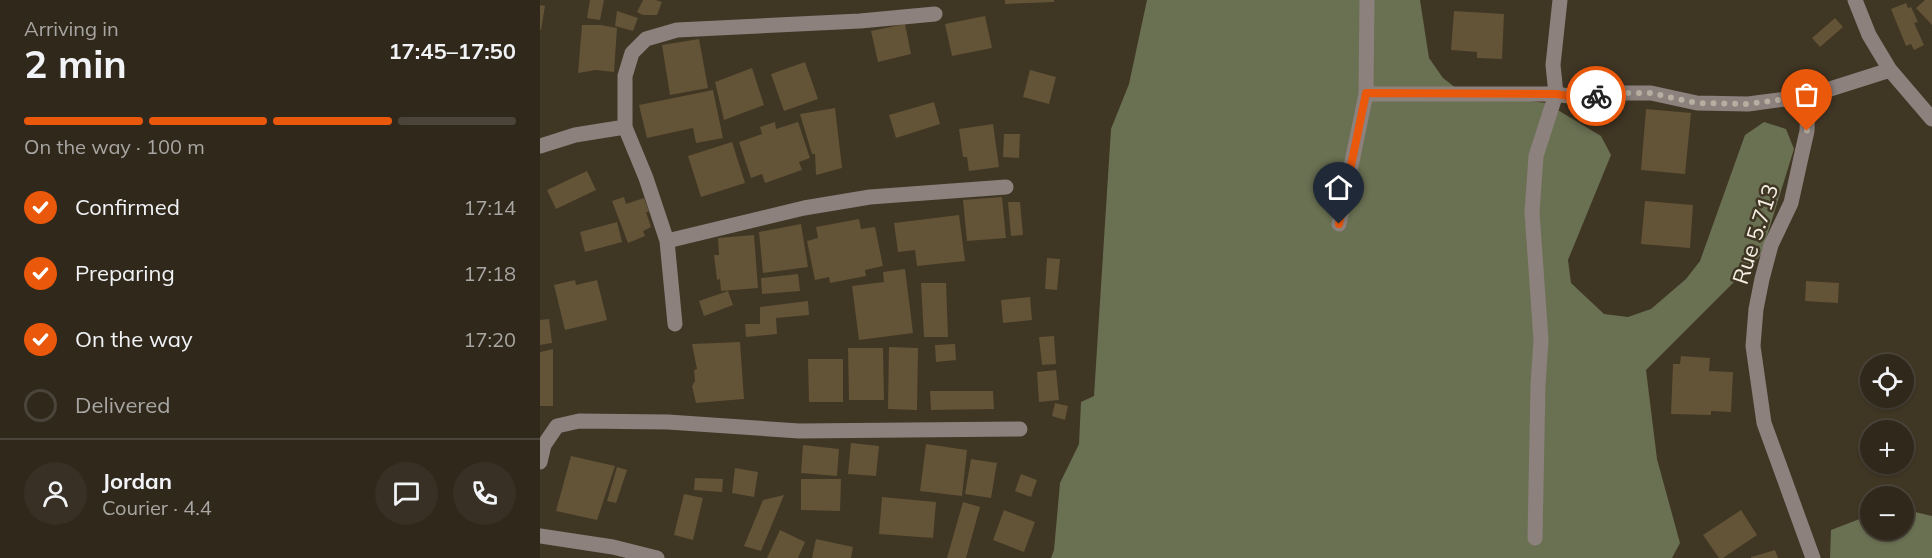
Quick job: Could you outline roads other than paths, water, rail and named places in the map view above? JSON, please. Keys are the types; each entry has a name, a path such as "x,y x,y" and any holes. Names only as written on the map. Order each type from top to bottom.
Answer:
{"street":[{"path":"1339,224 1366,93 1367,0"},
{"path":"1535,538 1541,340 1532,212 1536,156 1556,94 1553,65 1560,0"},
{"path":"1855,0 1869,35 1890,70 1932,118"},
{"path":"675,324 667,242 646,178 625,127 625,76 632,53 646,39 677,30 849,22 935,14"},
{"path":"1366,93 1556,94 1581,98 1620,93 1651,93 1696,103 1748,104 1808,96 1890,70"},
{"name":"Rue 5.713","path":"1808,96 1807,131 1791,203 1771,245 1755,309 1754,345 1764,423 1813,558"},
{"path":"540,146 575,135 625,127"},
{"path":"667,242 804,208 859,199 1006,188"},
{"path":"540,462 544,445 557,426 579,421 668,422 799,431 1020,429"},
{"path":"540,536 657,558"}]}
